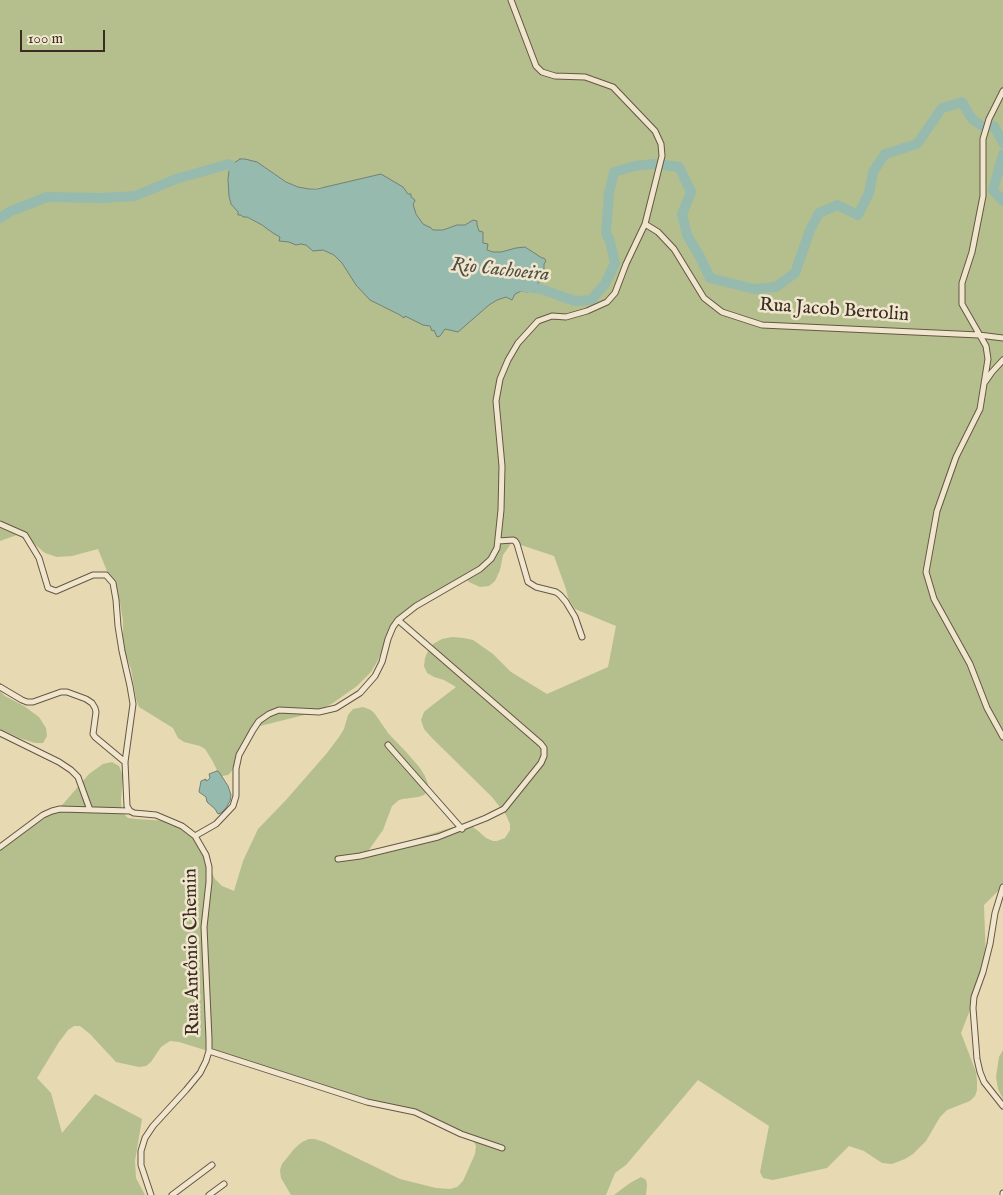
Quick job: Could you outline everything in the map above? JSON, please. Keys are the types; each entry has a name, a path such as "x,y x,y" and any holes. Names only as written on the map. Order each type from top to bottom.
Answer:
{"street":[{"path":"195,836 216,824 233,806 236,796 236,768 239,755 259,721 278,710 319,712 336,708 360,694 375,676 382,662 388,639 398,620 416,606 480,569 491,559 497,548 501,510 502,466 496,401 500,379 508,360 518,343 538,321 552,316 566,317 587,311 607,302 615,293 645,224 662,156 661,144 654,131 613,87 585,77 555,76 542,72 536,66 511,0"},
{"path":"1003,91 988,119 983,139 983,196 972,252 962,283 962,304 986,346 988,359 984,385 980,408 956,457 937,511 926,572 934,599 970,664 987,708 1003,737"},
{"name":"Rua Jacob Bertolin","path":"645,224 658,232 674,249 704,298 722,312 762,325 979,335 1003,338"},
{"path":"984,385 1003,360"},
{"path":"0,524 25,535 39,558 48,588 56,591 93,575 106,575 113,583 119,634 132,704 125,762 127,806 130,811"},
{"path":"498,540 515,541 528,582 536,587 556,592 560,595 575,617 582,637"},
{"path":"338,859 360,856 438,837 462,829 504,809 541,763 544,756 544,748 541,744 398,620"},
{"path":"0,687 27,702 33,702 61,692 67,692 86,699 92,703 96,712 93,729 95,738 125,762"},
{"path":"0,733 59,762 71,770 78,777 90,810"},
{"path":"388,745 462,829"},
{"name":"Rua Antônio Chemin","path":"0,846 43,815 52,811 60,809 130,811 156,815 182,826 195,836 206,855 209,867 209,882 204,928 209,1051 200,1073 153,1126 145,1138 141,1151 141,1166 151,1195"},
{"path":"1003,887 995,913 990,944 974,997 973,1008 980,1072 984,1082 1003,1106"},
{"path":"209,1051 367,1102 415,1112 461,1134 502,1148"},
{"path":"172,1195 212,1165"},
{"path":"209,1195 224,1184"}],"green space":[{"path":"0,0 1003,0 1003,886 984,905 986,962 961,1033 976,1072 977,1090 975,1096 970,1101 947,1110 940,1117 926,1141 905,1159 892,1164 882,1163 864,1151 849,1146 827,1168 773,1180 763,1178 760,1172 769,1126 698,1080 626,1165 615,1173 606,1195 291,1195 281,1178 280,1170 282,1164 294,1149 309,1139 324,1142 400,1179 436,1188 450,1189 457,1187 463,1181 475,1154 476,1146 469,1137 460,1132 418,1116 179,1042 170,1041 161,1047 146,1066 139,1067 116,1062 90,1034 80,1026 74,1026 68,1030 59,1042 37,1078 51,1093 62,1133 95,1094 142,1119 135,1161 136,1178 145,1195 0,1195 0,849 16,835 52,814 89,774 103,764 112,762 119,766 123,776 122,812 128,818 168,821 190,829 201,843 215,879 222,886 234,891 243,861 258,829 327,753 344,729 348,715 353,709 363,707 375,714 388,733 420,768 428,784 428,790 424,795 399,800 392,806 383,830 366,854 465,825 471,826 486,838 497,841 505,838 510,830 510,824 506,815 492,797 424,729 421,720 424,712 456,687 427,673 424,666 428,651 433,644 442,639 452,637 473,640 493,654 511,672 547,694 608,667 616,626 575,609 568,598 554,556 512,542 503,555 500,570 495,581 489,586 480,587 463,577 422,601 392,629 371,672 357,686 333,703 316,712 252,728 231,772 228,775 222,776 205,749 184,742 178,738 173,728 139,707 131,669 125,653 120,603 98,549 72,556 57,557 45,553 33,543 17,535 0,541","holes":["265,168 286,182 309,189 325,187 410,198 422,224 433,230 443,230 457,225 486,249 493,252 516,248 506,297 497,300 480,313 354,281 334,255 318,247 279,236 248,218 231,204 228,180"]},
{"path":"0,691 39,717 46,728 47,736 43,743 35,743 19,738 0,729"},
{"path":"1003,1050 1003,1099 998,1089 996,1077 999,1057"},
{"path":"641,1177 646,1180 646,1195 614,1195 630,1183"}],"water":[{"path":"240,159 257,162 286,182 309,189 317,189 381,174 403,187 408,194 411,194 415,201 413,204 416,214 423,224 433,230 443,230 457,225 465,225 473,220 477,221 479,231 483,232 483,243 488,244 487,250 501,252 525,247 544,258 546,261 544,264 544,274 538,284 530,288 528,292 521,291 515,294 512,300 506,297 497,300 458,332 445,329 437,337 430,326 423,325 405,316 404,318 370,300 356,285 342,263 334,255 323,250 313,251 306,245 279,241 280,237 262,225 247,217 238,215 238,212 231,204 228,179 229,171 234,163"},
{"path":"217,771 228,786 231,795 226,808 218,814 207,802 206,797 199,792 201,781 208,780 210,778 209,774"}],"waterway":[{"name":"Rio Cachoeira","path":"518,286 541,289 575,301 591,300 605,284 615,263 610,241 606,233 609,193 614,172 634,166 655,164 679,167 691,192 682,214 687,235 710,278 754,289 776,287 795,273 810,230 819,213 837,205 858,215 869,193 873,172 885,154 917,144 942,108 962,102 972,119 982,126"},
{"name":"Rio Cachoeira","path":"988,126 994,126 1003,143"},
{"name":"Rio Cachoeira","path":"1003,154 993,190 1003,201"},
{"name":"Rio Cachoeira","path":"0,218 11,211 47,197 103,198 135,196 176,179 229,164 240,177"}]}
